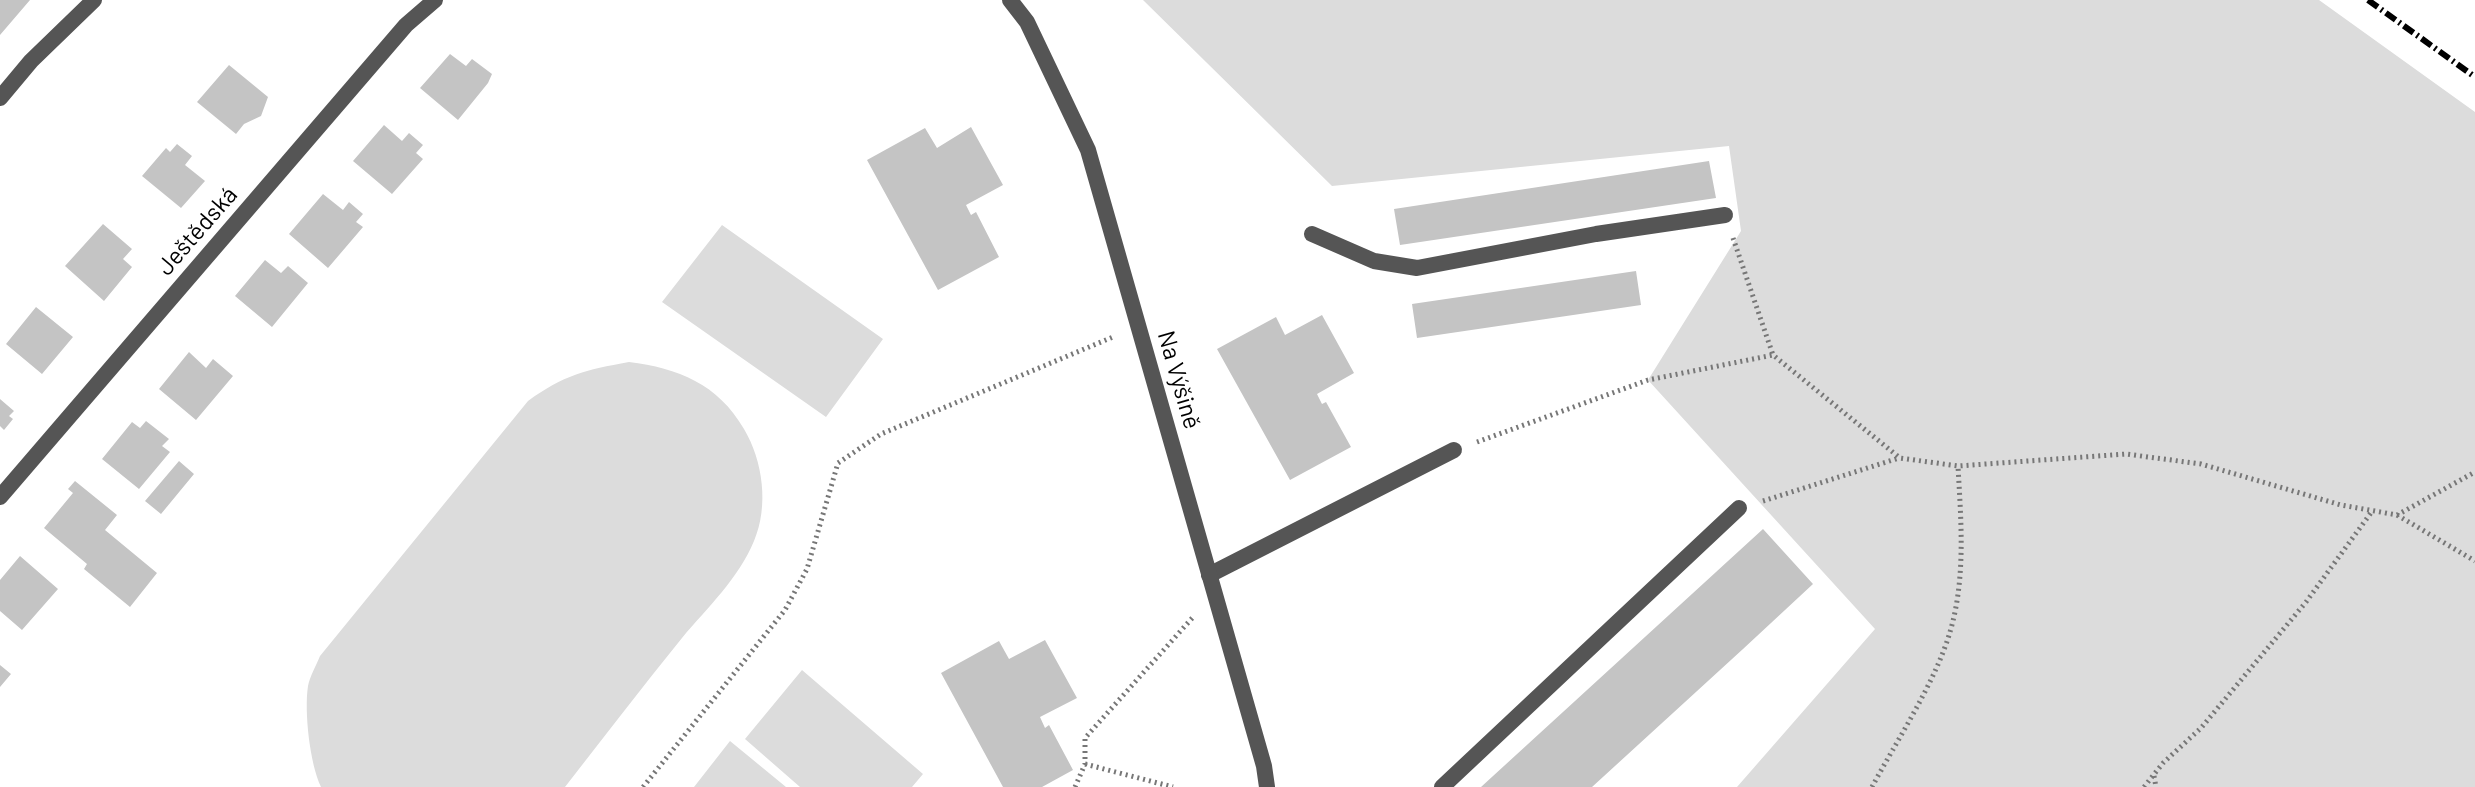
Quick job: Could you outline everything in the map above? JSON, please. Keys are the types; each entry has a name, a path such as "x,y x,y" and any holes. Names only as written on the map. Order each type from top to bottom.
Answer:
{"street":[{"path":"0,98 31,61 94,0"},
{"name":"Ještědská","path":"0,497 406,25 435,0"},
{"name":"Na Výšině","path":"1010,0 1027,22 1088,150 1264,766 1267,787"},
{"path":"1312,234 1374,261 1417,268 1596,234 1725,215"},
{"path":"1209,575 1454,450"},
{"path":"1442,787 1739,508"}],"path":[{"path":"1725,215 1773,355 1900,458"},
{"path":"643,787 785,610 807,569 838,463 881,434 1138,326"},
{"path":"1454,450 1648,380 1773,355"},
{"path":"1739,508 1900,458 1958,466 2126,454 2201,464 2341,505 2397,515 2475,561"},
{"path":"1872,787 1928,684 1951,632 1962,560 1958,466"},
{"path":"2397,515 2475,472"},
{"path":"2144,787 2163,763 2201,728 2306,602 2373,510"},
{"path":"1075,787 1085,764 1085,738 1214,593"},
{"path":"1085,764 1173,787"},
{"path":"2154,775 2156,787"}],"shaded area":[{"path":"1143,0 2319,0 2475,112 2475,787 1737,787 1875,629 1648,380 1741,231 1729,146 1332,186"},
{"path":"722,225 883,339 826,417 662,302"},
{"path":"629,362 664,369 695,381 722,400 744,429 759,469 761,513 748,555 731,580 565,787 321,787 311,752 307,710 308,686 320,656 528,401 576,375"},
{"path":"802,670 923,774 912,787 800,787 745,739"},
{"path":"730,741 786,787 694,787"}],"building":[{"path":"0,0 30,0 0,35"},
{"path":"450,54 466,66 472,59 492,74 458,120 420,88"},
{"path":"229,65 268,97 261,116 244,124 236,134 197,102"},
{"path":"384,125 402,141 409,133 423,145 416,153 423,159 392,194 353,161"},
{"path":"971,127 1003,185 966,205 971,215 976,212 999,257 938,290 867,160 925,128 937,148"},
{"path":"177,144 192,156 185,165 205,181 181,208 142,176 166,148 170,152"},
{"path":"1709,161 1716,198 1400,245 1394,209"},
{"path":"323,194 343,210 349,202 363,214 356,222 363,227 328,268 289,234"},
{"path":"103,224 132,249 123,259 132,267 104,301 65,266"},
{"path":"265,260 281,273 288,266 308,283 272,327 235,296"},
{"path":"1636,271 1641,305 1417,338 1412,304"},
{"path":"36,307 73,337 42,374 6,344"},
{"path":"1322,315 1354,373 1317,394 1322,404 1326,402 1351,447 1290,480 1217,349 1276,317 1285,335"},
{"path":"189,352 206,368 213,359 233,376 196,420 159,389"},
{"path":"0,399 14,411 9,416 13,419 4,430 0,426"},
{"path":"146,421 169,439 162,446 170,452 139,489 102,459 132,422 140,428"},
{"path":"179,461 194,474 161,514 145,501"},
{"path":"75,481 117,515 105,530 157,573 130,607 84,569 87,564 44,528 73,493 68,489"},
{"path":"1763,529 1813,584 1743,649 1592,787 1481,787"},
{"path":"20,556 58,589 22,630 0,611 0,580"},
{"path":"1045,640 1077,698 1040,717 1045,728 1049,725 1073,770 1042,787 1003,787 941,673 999,641 1009,659"},
{"path":"0,665 11,674 0,687"}],"railway":[{"path":"2368,0 2475,77"}]}
